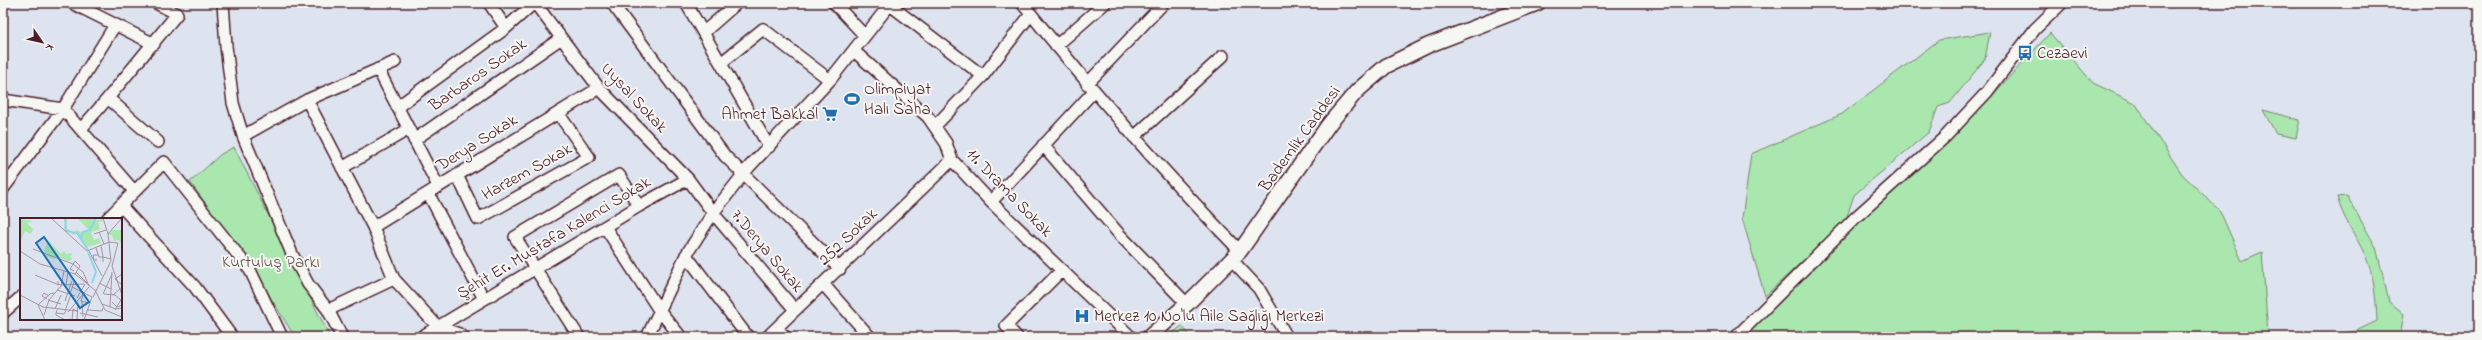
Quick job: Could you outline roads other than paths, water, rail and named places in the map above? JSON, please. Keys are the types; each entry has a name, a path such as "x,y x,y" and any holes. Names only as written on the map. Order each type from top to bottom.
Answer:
{"street":[{"path":"72,3 154,44"},
{"path":"81,129 154,44 177,14 156,3"},
{"path":"223,3 226,46 233,103 244,136 292,254 308,284 328,310 342,337"},
{"path":"489,3 506,28"},
{"path":"397,107 506,28 534,3"},
{"name":"Uysal Sokak","path":"534,3 560,39 599,88 688,179 713,213"},
{"path":"612,3 725,156 840,269"},
{"path":"686,3 769,147"},
{"path":"704,32 737,3"},
{"path":"834,3 865,36"},
{"path":"1022,3 1090,88 1178,187 1236,256 1259,289 1287,337"},
{"path":"1056,46 1105,3"},
{"path":"991,202 1043,145 1161,6 1160,3"},
{"name":"Bademlik Caddesi","path":"1149,337 1187,304 1236,256 1329,124 1357,91 1386,66 1429,45 1538,3"},
{"path":"1736,337 1864,209 1945,137 1987,92 2035,29 2062,3"},
{"path":"646,337 686,255 713,213 743,174 830,80 891,4 983,76"},
{"path":"935,126 983,76 1031,14"},
{"path":"3,189 64,109 115,25"},
{"path":"721,63 763,29 830,80"},
{"name":"Barbaros Sokak","path":"414,140 560,39"},
{"name":"11. Drama Sokak","path":"854,51 928,117 946,143 952,160 991,202 1131,337"},
{"path":"1134,137 1223,56"},
{"path":"244,136 307,100 395,62"},
{"path":"378,69 438,186"},
{"name":"Derya Sokak","path":"373,227 599,88"},
{"path":"108,98 158,142"},
{"path":"3,100 64,109 134,191"},
{"path":"307,100 373,227 394,279 438,327 458,334 462,337"},
{"name":"Harzem Sokak","path":"457,175 478,219 589,157 558,113"},
{"path":"342,168 409,129"},
{"path":"1043,145 1119,234 1187,304"},
{"name":"252 Sokak","path":"767,337 840,269 952,160"},
{"path":"108,218 164,162 250,270 282,337"},
{"path":"579,337 515,238 619,175 639,206"},
{"name":"Şehit Er. Mustafa Kalenci Sokak","path":"421,337 639,206 688,179"},
{"path":"428,193 484,299"},
{"path":"121,206 195,287 232,337"},
{"name":"7.Derya Sokak","path":"713,213 795,310"},
{"path":"604,227 659,310 681,337"},
{"path":"686,255 748,337"},
{"path":"1017,337 1006,326 1062,270"},
{"path":"328,310 394,279"},
{"path":"823,284 870,337"},
{"path":"3,313 20,298"},
{"path":"777,328 785,337"}],"place":[{"name":"Cezaevi","path":"2025,53"},
{"name":"Olimpiyat Halı Saha","path":"852,99"},
{"name":"Ahmet Bakkal","path":"830,114"},
{"name":"Merkez 10 No'lu Aile Sağlığı Merkezi","path":"1082,316"}],"park label":[{"name":"Kurtuluş Parkı","path":"271,262"}]}
